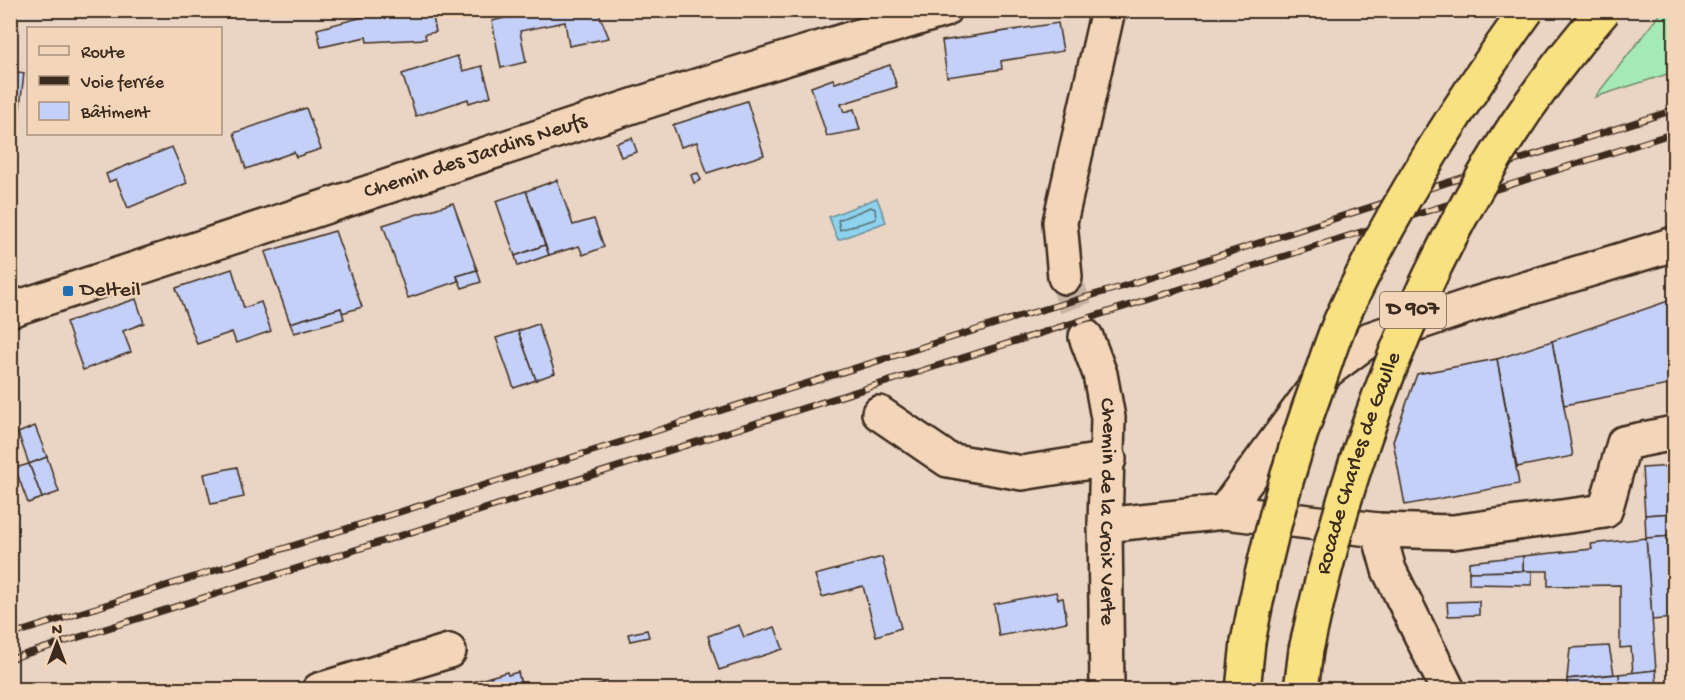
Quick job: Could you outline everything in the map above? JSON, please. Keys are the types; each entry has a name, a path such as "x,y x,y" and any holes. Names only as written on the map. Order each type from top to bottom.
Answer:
{"highway":[{"name":"D 907","path":"1243,690 1248,642 1258,588 1280,499 1303,423 1342,319 1429,156 1479,77 1527,10"},
{"name":"Rocade Charles de Gaulle","path":"1301,690 1306,650 1343,498 1416,303 1457,222 1506,144 1563,57 1605,10"}],"street":[{"name":"Chemin des Jardins Neufs","path":"10,310 654,99 944,10"},
{"path":"1065,278 1060,222 1108,10"},
{"path":"1224,512 1327,371 1370,339 1472,305 1674,244"},
{"name":"Chemin de la Croix Verte","path":"1086,337 1100,374 1108,418 1109,459 1105,525 1107,690"},
{"path":"879,413 948,460 1022,473 1109,459"},
{"path":"1105,525 1224,512 1378,530 1453,532 1605,511 1624,443 1674,433"},
{"path":"1378,530 1389,570 1448,690"},
{"path":"319,690 449,651"}],"green space":[{"path":"1663,10 1674,11 1674,72 1595,97"}],"water":[{"path":"877,198 886,222 838,240 829,217"}],"building":[{"path":"538,10 594,10 595,14 599,14 609,38 569,46 565,22 520,31 526,62 501,68 492,21"},
{"path":"432,12 436,32 425,34 426,39 367,42 366,37 321,47 317,29 363,17"},
{"path":"1058,23 1063,51 1001,61 1002,69 947,77 942,41"},
{"path":"457,56 463,71 482,66 491,96 469,103 468,99 416,116 402,74"},
{"path":"890,65 897,87 841,104 844,112 854,109 860,130 827,136 811,87 833,79 835,83"},
{"path":"10,71 24,73 17,132 10,131"},
{"path":"747,101 764,155 707,173 697,142 681,147 673,125"},
{"path":"306,108 321,149 296,157 294,152 246,169 234,133"},
{"path":"632,138 637,152 621,157 616,143"},
{"path":"172,147 187,183 128,208 116,179 109,182 106,174"},
{"path":"698,173 701,180 694,183 691,175"},
{"path":"557,180 573,225 594,219 604,247 583,255 579,246 549,255 526,191"},
{"path":"526,191 545,245 515,256 496,201"},
{"path":"453,203 477,270 457,276 458,281 408,298 383,225"},
{"path":"335,231 362,307 342,313 341,308 290,323 265,252"},
{"path":"545,245 549,255 518,266 515,256"},
{"path":"232,269 244,308 261,302 271,331 236,343 232,332 197,344 176,288"},
{"path":"477,270 481,282 462,288 457,276"},
{"path":"136,299 144,323 123,331 131,352 83,370 66,322"},
{"path":"1674,299 1674,384 1564,405 1552,341"},
{"path":"341,308 344,319 294,333 290,323"},
{"path":"538,324 555,373 536,380 518,331"},
{"path":"518,331 536,380 514,388 496,338"},
{"path":"1552,341 1573,456 1517,467 1497,359"},
{"path":"1497,359 1519,484 1405,505 1393,441 1417,374"},
{"path":"35,426 47,457 29,464 18,433"},
{"path":"47,457 59,492 42,498 29,464"},
{"path":"29,464 42,498 28,503 15,468"},
{"path":"1674,466 1674,513 1645,515 1642,468"},
{"path":"237,467 244,497 211,504 204,474"},
{"path":"1674,513 1674,536 1646,538 1645,515"},
{"path":"1674,536 1674,618 1652,620 1646,538"},
{"path":"1646,538 1656,670 1633,673 1631,647 1620,648 1620,585 1548,586 1548,571 1523,571 1523,556 1592,549 1591,544"},
{"path":"1523,556 1523,571 1469,572 1469,562"},
{"path":"882,557 901,628 876,636 863,586 822,597 815,575"},
{"path":"1532,571 1532,585 1469,584 1469,572"},
{"path":"1056,592 1058,599 1063,598 1067,622 999,636 994,604"},
{"path":"1479,601 1479,615 1448,616 1447,602"},
{"path":"739,625 744,637 775,627 783,649 719,670 708,636"},
{"path":"647,630 649,637 630,641 628,634"},
{"path":"1609,646 1614,674 1567,679 1570,648"},
{"path":"1656,670 1657,690 1620,690 1619,674"},
{"path":"507,672 508,675 518,672 521,684 511,687 512,690 445,690"},
{"path":"1619,674 1620,690 1567,690 1567,679"},
{"path":"604,683 606,690 584,690"}],"tunnel":[{"path":"1065,277 1086,337"}],"railway":[{"path":"10,635 1017,317 1121,287 1674,110"},
{"path":"10,659 1674,133"}],"place":[{"name":"Delteil","path":"68,291"}]}
